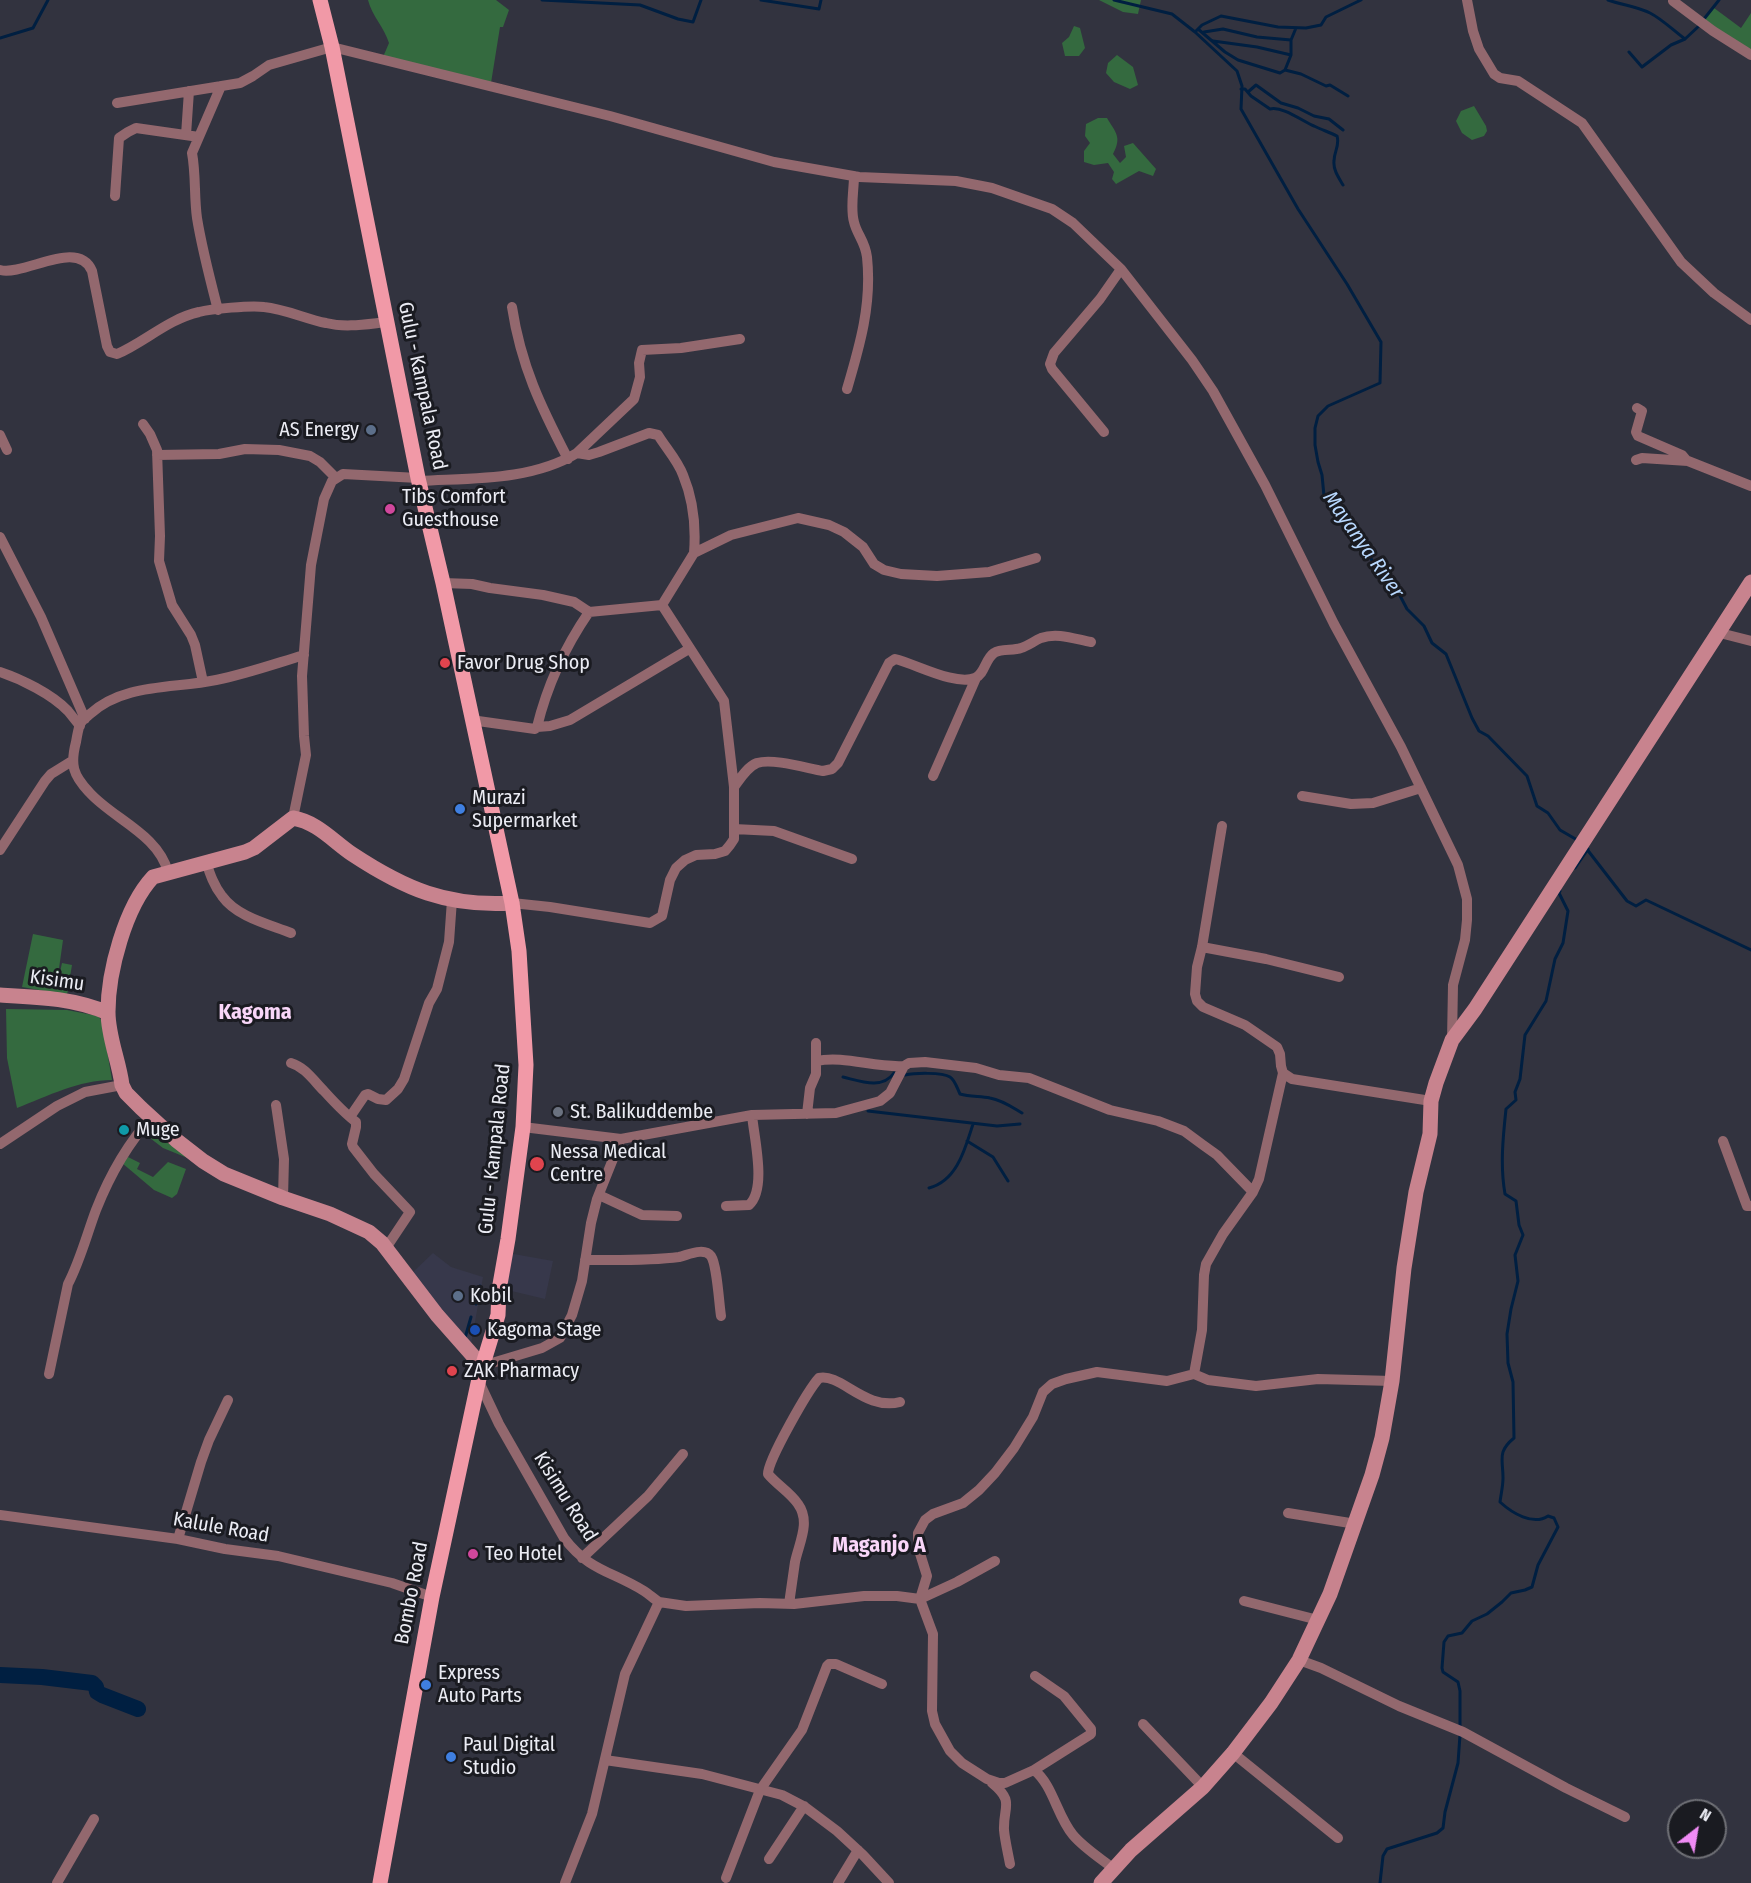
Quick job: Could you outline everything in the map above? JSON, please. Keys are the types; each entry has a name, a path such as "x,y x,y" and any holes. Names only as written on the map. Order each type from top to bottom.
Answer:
{"main road":[{"name":"Gulu - Kampala Road","path":"320,0 332,47 419,479 512,903 519,951 526,1065 523,1127 499,1290 498,1315"},
{"name":"Bombo Road","path":"380,1883 432,1597 481,1370 498,1315"}],"street":[{"path":"1467,0 1476,40 1494,74 1500,78 1518,81 1582,123 1604,157 1636,197 1681,262 1714,293 1751,320"},
{"path":"1673,1 1713,31 1751,55"},
{"path":"117,103 240,83 269,65 332,47 610,116 774,162 854,176 956,181 992,188 1052,209 1072,223 1121,269 1192,360 1212,391 1265,485 1334,624 1401,747 1458,865 1467,899 1465,940 1453,985 1452,1040"},
{"path":"218,310 196,215 195,162 192,153 221,86"},
{"path":"186,135 189,91"},
{"path":"115,196 119,138 136,128 199,137"},
{"path":"847,390 860,346 869,298 865,244 854,224 854,176"},
{"path":"0,270 17,270 69,257 79,257 85,260 92,271 107,346 113,354 141,342 184,316 200,311 263,306 326,323 354,325 387,322"},
{"path":"1104,432 1050,364 1054,353 1100,299 1121,269"},
{"path":"512,307 525,365 549,423 572,456"},
{"path":"572,456 634,399 640,377 642,350 681,348 740,339"},
{"path":"1636,408 1642,411 1636,432 1638,436 1682,455 1688,461"},
{"path":"143,424 155,443 157,455 159,561 172,605 195,645 203,682"},
{"path":"621,1139 599,1195 591,1223 582,1281 572,1315 560,1338 481,1370 386,1248 369,1232 330,1214 283,1198 224,1173 203,1161 176,1140 132,1100 122,1085 108,1013 113,964 128,921 150,880 168,872 235,856 254,848 293,818 306,755 302,676 311,565 324,499 328,488 336,478 343,474 419,479 510,475 539,469 572,456 589,455 649,433 658,435 683,473 690,498 695,532 694,553 662,605"},
{"path":"0,435 8,450"},
{"path":"157,455 219,453 245,448 279,450 310,456 320,462 336,478"},
{"path":"1636,460 1642,458 1688,461 1751,486"},
{"path":"694,553 731,535 798,519 830,525 844,532 863,547 874,564 884,570 901,574 936,576 989,572 1036,558"},
{"path":"0,537 40,617 82,723"},
{"path":"1101,1883 1131,1850 1203,1787 1233,1753 1271,1703 1299,1660 1330,1594 1356,1524 1382,1438 1392,1381 1416,1192 1430,1134 1431,1101 1452,1040 1475,1009 1751,582"},
{"path":"443,583 472,584 543,595 574,602 589,612 662,605"},
{"path":"293,818 307,822 399,882 422,892 452,900 486,905 512,903 650,923 656,921 662,916 670,880 676,868 685,860 696,855 725,851 734,839 734,787 724,701 662,605"},
{"path":"537,727 549,683 589,612"},
{"path":"1720,633 1751,641"},
{"path":"933,776 976,678 990,656 997,651 1019,649 1054,635 1091,642"},
{"path":"471,720 531,729 570,720 689,649"},
{"path":"168,872 165,861 155,848 91,794 75,773 72,761 82,723 103,704 129,693 203,682 254,671 304,655"},
{"path":"734,787 744,773 756,764 767,762 823,771 832,769 838,764 889,663 895,659 952,678 976,678"},
{"path":"0,672 18,678 51,698 82,723"},
{"path":"0,850 45,781 51,774 72,761"},
{"path":"1302,796 1362,804 1373,803 1421,788"},
{"path":"1194,1374 1202,1330 1206,1264 1259,1179 1283,1073 1277,1047 1245,1025 1203,1007 1197,1001 1195,994 1197,968 1222,826"},
{"path":"734,829 774,831 852,859"},
{"path":"206,862 221,895 232,907 291,933"},
{"path":"350,1117 365,1095 369,1094 386,1100 398,1089 404,1079 429,1003 437,989 449,942 452,900"},
{"path":"1202,947 1266,959 1340,977"},
{"name":"Kisimu","path":"0,995 77,1003 108,1013"},
{"path":"807,1114 810,1088 816,1074 816,1044"},
{"path":"816,1061 829,1058 877,1065 904,1066 925,1062 976,1068 999,1075 1029,1078 1110,1110 1158,1121 1184,1131 1217,1155 1253,1192"},
{"path":"291,1063 296,1064 311,1076 322,1090 356,1122 353,1147 374,1174 410,1212 386,1248"},
{"path":"523,1127 621,1139 752,1115 836,1113 880,1101 890,1093 904,1066"},
{"path":"1283,1073 1292,1079 1431,1101"},
{"path":"0,1144 66,1101 85,1092 122,1085"},
{"path":"276,1106 284,1159 283,1198"},
{"path":"726,1206 748,1205 756,1194 757,1159 752,1115"},
{"path":"49,1374 68,1284 98,1207 118,1166 140,1130 152,1117"},
{"path":"1723,1141 1738,1178 1743,1198 1747,1206 1751,1206"},
{"path":"599,1195 642,1215 677,1216"},
{"path":"585,1260 678,1257 700,1252 706,1253 711,1256 714,1265 721,1316"},
{"name":"Kisimu Road","path":"481,1370 481,1386 499,1424 564,1538 582,1558 599,1570 644,1591 659,1602"},
{"path":"1010,1864 1004,1830 1008,1806 999,1789 962,1763 950,1751 935,1724 932,1700 933,1634 920,1599 927,1576 918,1547 918,1533 925,1520 933,1514 963,1503 980,1490 1014,1448 1033,1417 1043,1392 1052,1384 1065,1379 1097,1372 1167,1381 1194,1374 1208,1380 1256,1386 1318,1379 1392,1381"},
{"path":"789,1604 796,1560 804,1531 804,1516 801,1506 768,1474 774,1454 819,1378 835,1379 850,1390 876,1402 892,1404 900,1402"},
{"path":"178,1539 201,1462 228,1400"},
{"path":"582,1558 648,1496 683,1454"},
{"path":"1288,1513 1356,1524"},
{"name":"Kalule Road","path":"0,1515 178,1539 225,1549 278,1556 392,1583 432,1597"},
{"path":"565,1883 592,1814 625,1674 659,1602 686,1606 789,1604 864,1596 920,1599 995,1561"},
{"path":"1244,1601 1318,1620"},
{"path":"1299,1660 1321,1668 1399,1706 1459,1730 1625,1817"},
{"path":"726,1878 760,1790 802,1730 823,1673 829,1664 836,1664 882,1684"},
{"path":"987,1779 1005,1783 1034,1770 1091,1734 1091,1729 1064,1696 1035,1676"},
{"path":"1143,1724 1203,1787"},
{"path":"1233,1753 1338,1838"},
{"path":"605,1760 685,1770 782,1795 804,1806 837,1831 889,1883"},
{"path":"1034,1770 1042,1777 1072,1834 1114,1869"},
{"path":"769,1859 804,1806"},
{"path":"57,1883 94,1819"},
{"path":"838,1883 858,1850"}],"shaded area":[{"path":"433,1253 451,1267 483,1277 470,1350 412,1273"},
{"path":"508,1253 553,1261 545,1299 499,1288"}],"green space":[{"path":"368,0 496,0 509,10 503,27 500,27 491,83 383,57 389,43"},
{"path":"1099,0 1141,0 1138,14 1123,12"},
{"path":"1714,8 1741,28 1751,13 1751,53 1703,21"},
{"path":"1074,26 1080,28 1085,48 1079,56 1065,56 1062,43 1069,37"},
{"path":"1117,55 1133,67 1138,85 1130,89 1114,82 1106,73 1108,63"},
{"path":"1474,106 1487,131 1484,136 1472,140 1462,133 1456,121 1461,111"},
{"path":"1098,118 1107,118 1115,132 1117,143 1113,154 1120,163 1126,157 1124,146 1133,143 1156,169 1153,176 1139,171 1116,184 1112,179 1114,172 1108,163 1094,165 1084,162 1084,151 1090,143 1085,136 1086,124"},
{"path":"33,934 63,940 56,990 62,963 72,965 67,995 22,987"},
{"path":"6,1009 67,1010 98,1016 102,1021 112,1080 76,1086 17,1108 7,1058"},
{"path":"150,1130 190,1159 163,1148 146,1135"},
{"path":"128,1157 140,1163 137,1169 153,1177 168,1162 186,1169 177,1194 172,1198 154,1190 122,1163"}],"waterway":[{"name":"Mayanya River","path":"0,38 33,28 48,0"},
{"path":"542,0 640,5 693,22 701,0"},
{"path":"761,0 819,9 821,0"},
{"name":"Mayanya River","path":"1114,0 1172,14 1237,71 1242,86 1241,109 1298,209 1347,284 1381,342 1380,383 1328,406 1318,416 1315,445 1324,496 1347,526 1362,540 1381,579 1396,588 1407,609 1424,626 1432,643 1446,654 1479,731 1488,736 1527,776 1537,806 1548,813 1560,830 1579,841"},
{"path":"1195,32 1202,25 1221,16 1278,27 1306,28 1321,25 1326,17 1361,0"},
{"path":"1608,0 1650,13 1685,39 1700,25"},
{"path":"1704,19 1719,0"},
{"path":"1285,70 1291,55 1291,40 1296,28"},
{"path":"1198,29 1238,60 1280,73 1285,70 1301,74 1326,86 1330,85 1348,96"},
{"path":"1204,32 1223,29 1257,37 1291,40"},
{"path":"1629,52 1642,67 1671,45 1685,39"},
{"path":"1213,41 1257,47 1291,55"},
{"path":"1248,92 1256,85 1281,103 1314,116 1329,119 1343,130"},
{"path":"1241,89 1245,89 1270,109 1286,112 1337,136 1334,164 1343,185"},
{"name":"Mayanya River","path":"1586,848 1627,901 1636,906 1646,900 1751,950"},
{"name":"Mayanya River","path":"1575,868 1588,849"},
{"name":"Mayanya River","path":"1460,1728 1460,1691 1458,1682 1443,1672 1444,1642 1448,1636 1462,1633 1472,1621 1487,1614 1511,1593 1532,1587 1538,1565 1558,1527 1554,1518 1548,1516 1536,1520 1529,1519 1510,1510 1500,1502 1503,1452 1514,1438 1513,1382 1508,1363 1507,1334 1518,1281 1515,1255 1523,1235 1519,1225 1516,1201 1505,1194 1503,1183 1502,1162 1506,1109 1516,1100 1515,1092 1520,1079 1525,1035 1546,1001 1555,959 1563,943 1568,911 1560,891"},
{"path":"843,1077 877,1083 894,1073"},
{"path":"903,1074 946,1075 953,1080 960,1094 994,1099 1022,1113"},
{"path":"868,1111 997,1126 1020,1124"},
{"path":"929,1188 947,1179 959,1163 973,1124"},
{"path":"967,1141 993,1157 1008,1181"},
{"path":"476,1304 480,1286"},
{"path":"465,1338 471,1317"},
{"path":"0,1675 92,1683 97,1692 102,1695 138,1709"},
{"name":"Mayanya River","path":"1380,1883 1383,1856 1387,1849 1437,1833 1443,1828 1458,1763 1460,1735"}],"place":[{"name":"AS Energy","path":"371,430"},
{"name":"Tibs Comfort Guesthouse","path":"390,509"},
{"name":"Favor Drug Shop","path":"445,663"},
{"name":"Murazi Supermarket","path":"460,809"},
{"name":"St. Balikuddembe","path":"558,1112"},
{"name":"Muge","path":"124,1130"},
{"name":"Nessa Medical Centre","path":"537,1164"},
{"name":"Kobil","path":"458,1296"},
{"name":"Kagoma Stage","path":"475,1330"},
{"name":"ZAK Pharmacy","path":"452,1371"},
{"name":"Teo Hotel","path":"473,1554"},
{"name":"Express Auto Parts","path":"426,1685"},
{"name":"Paul Digital Studio","path":"451,1757"}],"district":[{"name":"Kagoma","path":"255,1013"},
{"name":"Maganjo A","path":"879,1546"}]}
